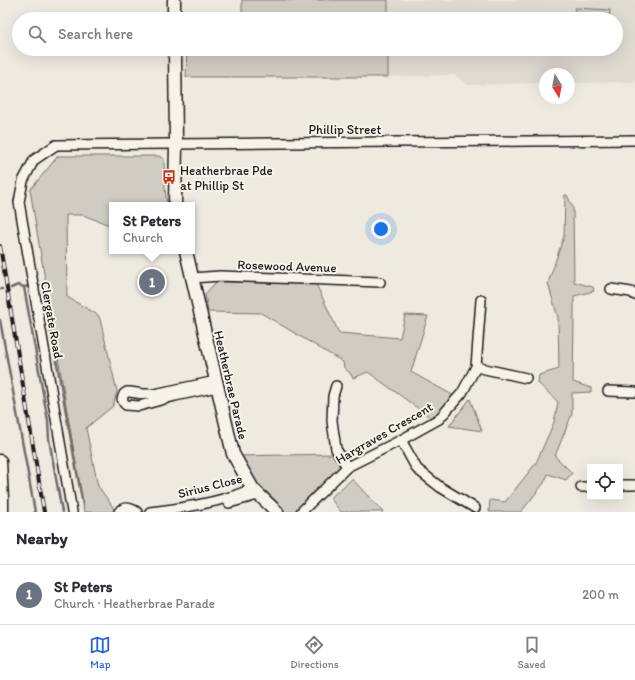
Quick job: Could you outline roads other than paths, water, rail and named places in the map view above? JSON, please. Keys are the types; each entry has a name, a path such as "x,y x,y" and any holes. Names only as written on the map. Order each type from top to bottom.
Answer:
{"street":[{"path":"174,0 174,12"},
{"path":"174,56 176,143 175,202"},
{"name":"Phillip Street","path":"56,145 635,140"},
{"name":"Clergate Road","path":"56,145 34,160 23,181 19,202 72,512"},
{"name":"Heatherbrae Parade","path":"187,254 233,454 256,492 277,512"},
{"name":"Rosewood Avenue","path":"192,278 220,276 380,282"},
{"path":"611,289 631,292 635,295"},
{"name":"Hargraves Crescent","path":"301,512 347,467 401,440 438,419 462,393 476,367 480,300"},
{"path":"476,367 526,378"},
{"path":"216,384 139,406 126,406 122,399 124,394 127,392 154,394 216,384"},
{"path":"336,386 333,396 332,421 336,449 347,467"},
{"path":"608,391 635,392"},
{"path":"401,440 417,469 440,487 475,508"},
{"path":"0,461 2,512"},
{"path":"623,485 635,485"},
{"name":"Sirius Close","path":"150,512 202,504 256,492"},
{"name":"Sirius Close","path":"188,512 208,509 256,492"},
{"path":"119,512 123,508 129,508 137,512"}],"waterway":[{"path":"11,288 18,285 24,287 29,286"},
{"path":"39,285 43,288 83,505"},
{"path":"24,287 48,421 49,439 62,512"},
{"path":"0,320 35,512"}],"railway":[{"path":"0,246 44,512"}],"place":[{"name":"Heatherbrae Pde at Phillip St","path":"169,177"},
{"name":"St Peters","path":"152,282"}]}
